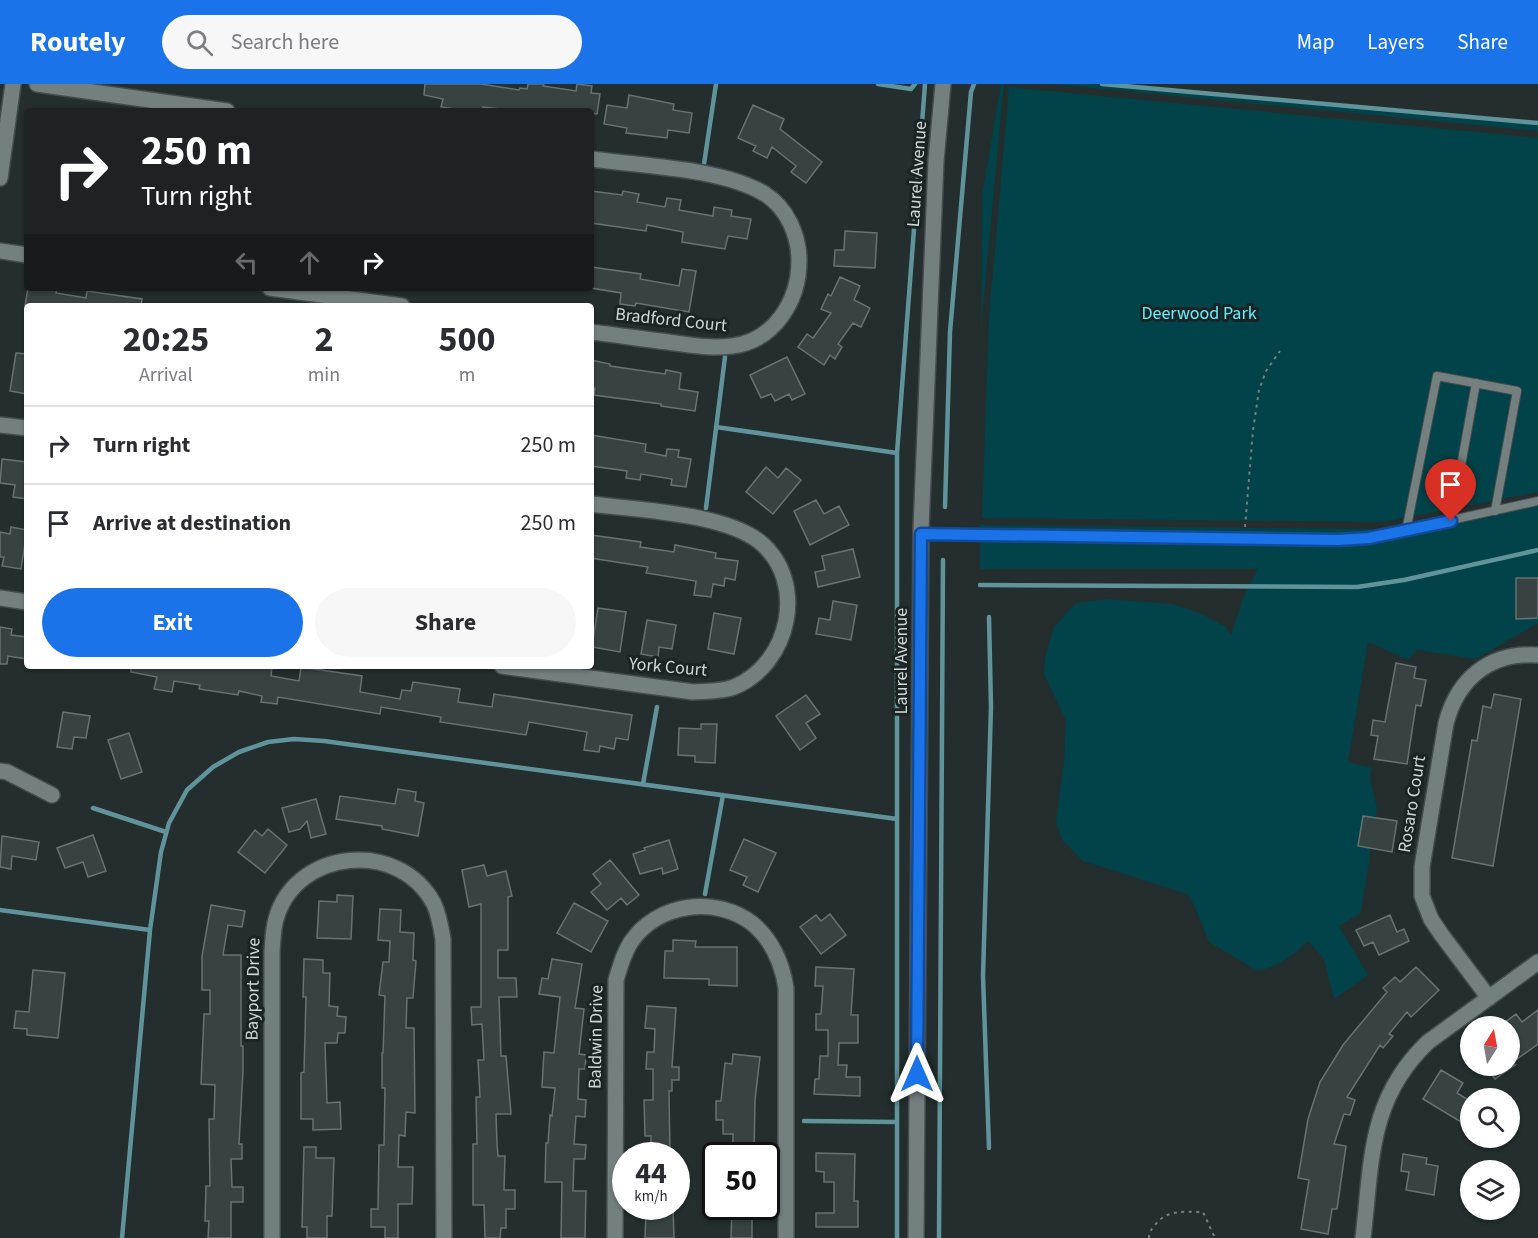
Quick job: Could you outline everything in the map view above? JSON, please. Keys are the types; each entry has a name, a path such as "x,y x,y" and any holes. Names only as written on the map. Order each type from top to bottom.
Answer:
{"street":[{"path":"0,178 13,84"},
{"path":"37,84 206,108"},
{"name":"Laurel Avenue","path":"916,1238 921,534 936,161 943,84"},
{"name":"Bradford Court","path":"594,159 729,178 751,187 767,196 782,209 792,227 799,258 796,288 790,304 783,316 771,328 754,339 734,346 713,348 594,332"},
{"path":"0,251 24,255"},
{"path":"292,291 380,303"},
{"path":"0,424 24,428"},
{"name":"York Court","path":"524,669 693,692 713,691 733,687 749,679 771,658 779,643 787,613 786,586 772,556 760,542 744,532 703,519 594,504"},
{"path":"0,598 24,602"},
{"name":"Rosaro Court","path":"1489,998 1431,919 1422,896 1422,867 1450,706 1470,677 1485,666 1501,659 1521,655 1538,655"},
{"path":"0,771 7,771 52,795"},
{"name":"Bayport Drive","path":"272,1238 272,951 276,919 289,894 306,875 332,862 352,859 372,860 408,875 421,886 433,903 440,920 443,939 444,1238"},
{"name":"Baldwin Drive","path":"615,1238 615,995 620,966 632,940 651,921 682,908 701,906 725,910 753,924 774,949 783,970 786,988 786,1238"},
{"path":"1363,1238 1376,1131 1389,1093 1404,1068 1421,1049 1538,962"}],"lane":[{"path":"1406,531 1437,376 1517,390 1495,511"},
{"path":"1451,521 1476,383"},
{"path":"921,534 1369,538 1538,501"}],"path":[{"path":"1244,538 1253,430 1259,390 1266,371 1280,351"},
{"path":"1149,1238 1149,1232 1160,1218 1175,1212 1203,1212 1215,1238"}],"green space":[{"path":"1001,84 1004,84 982,317 981,367 982,196"},
{"path":"1052,84 1092,84 1538,124 1538,131"},
{"name":"Deerwood Park","path":"1009,87 1538,138 1538,492 1383,522 982,518 989,317"},
{"path":"1538,500 1538,623 1476,659 1417,650 1408,660 1368,642 1348,762 1372,768 1370,778 1377,808 1361,913 1339,926 1368,975 1334,999 1324,959 1308,941 1285,960 1258,971 1209,942 1187,894 1083,861 1062,840 1056,822 1064,761 1066,720 1044,675 1045,658 1054,627 1076,603 1108,599 1173,604 1202,614 1226,627 1231,635 1244,596 1258,569 980,569 980,525 1382,529"}],"building":[{"path":"425,84 481,84 519,90 520,88 527,89 528,84 544,84 543,86 576,91 577,84 592,86 591,93 600,94 597,114 594,114 594,108 448,108 441,107 443,99 424,95"},
{"path":"629,95 674,104 673,110 692,113 689,133 668,130 667,138 626,133 627,128 604,124 607,105 627,108"},
{"path":"753,105 784,119 780,129 822,162 806,183 791,172 796,166 772,147 767,158 753,151 756,146 738,138"},
{"path":"594,191 622,195 623,191 639,194 637,202 665,207 667,198 681,200 679,210 713,216 714,207 732,210 731,216 751,219 747,239 728,236 725,249 682,242 683,232 647,225 646,231 594,223"},
{"path":"845,231 877,233 875,268 834,266 835,250 844,250"},
{"path":"594,267 641,274 640,279 679,286 682,269 696,271 689,312 636,303 635,306 620,304 621,293 594,288"},
{"path":"840,277 860,286 854,300 870,308 861,327 853,323 838,344 842,347 835,359 830,355 824,365 798,347 807,334 813,338 831,313 821,309 828,294 831,296"},
{"path":"28,291 56,291 56,293 86,298 87,291 142,299 141,303 26,303"},
{"path":"16,353 24,354 24,393 10,391"},
{"path":"787,357 805,394 792,400 789,394 775,401 771,394 761,398 750,375"},
{"path":"594,361 610,364 610,366 665,374 666,370 681,373 679,389 698,392 695,411 594,395"},
{"path":"594,435 646,444 645,452 666,456 667,449 679,450 678,457 691,459 686,487 671,485 672,479 641,474 640,480 626,478 627,471 594,466"},
{"path":"2,459 24,462 24,499 13,497 15,485 0,483"},
{"path":"766,467 778,478 786,468 801,480 773,514 746,492"},
{"path":"816,500 824,514 839,506 849,525 810,545 794,511"},
{"path":"11,527 24,529 21,569 2,566 4,557 0,557 0,532 10,534"},
{"path":"594,535 641,542 640,547 674,552 675,545 716,553 715,558 738,561 735,580 725,578 724,586 713,584 711,597 694,595 696,581 646,573 648,567 594,558"},
{"path":"853,549 860,577 818,587 815,572 825,570 822,556"},
{"path":"1516,578 1538,578 1538,618 1516,619"},
{"path":"833,601 857,605 851,640 816,634 819,618 830,620"},
{"path":"598,608 626,612 620,652 594,647"},
{"path":"714,613 741,618 734,654 708,649"},
{"path":"647,620 676,625 672,649 659,647 658,657 641,654"},
{"path":"0,627 12,629 11,635 24,637 24,659 8,656 7,664 0,664"},
{"path":"1396,663 1416,667 1414,678 1426,680 1421,706 1416,705 1407,764 1374,759 1378,736 1371,735 1373,720 1385,722"},
{"path":"131,669 272,669 271,676 299,681 301,669 315,669 362,676 360,692 400,699 402,690 411,691 413,682 460,689 458,702 492,707 494,694 632,715 628,740 616,738 614,749 600,746 599,752 584,750 587,732 529,722 526,735 440,722 441,717 381,707 380,714 278,697 277,704 261,702 262,696 239,691 238,695 199,689 200,685 174,681 172,692 154,689 157,677 131,672"},
{"path":"1494,694 1521,699 1493,866 1452,858 1472,740 1477,741 1483,706 1491,708"},
{"path":"806,695 820,714 806,723 816,738 800,750 776,716"},
{"path":"63,712 90,716 86,738 74,737 72,749 57,747"},
{"path":"701,724 717,724 715,763 695,762 695,756 678,755 679,728 701,729"},
{"path":"129,733 142,772 121,779 108,740"},
{"path":"398,789 416,792 415,801 424,803 418,836 382,829 382,826 336,819 340,796 395,804"},
{"path":"316,799 326,834 311,838 307,821 300,829 289,832 282,808"},
{"path":"1363,816 1397,821 1392,852 1358,846"},
{"path":"268,829 287,845 265,873 238,852 255,830 262,836"},
{"path":"93,835 106,871 88,877 83,862 65,868 57,848"},
{"path":"2,836 39,842 36,860 12,856 11,869 0,867"},
{"path":"744,839 776,853 758,892 743,885 747,877 730,870"},
{"path":"669,840 678,869 663,874 662,868 640,874 633,854"},
{"path":"610,860 639,895 627,905 621,898 607,910 591,892 601,884 593,874"},
{"path":"484,865 487,876 506,871 512,896 508,897 508,950 498,950 498,978 516,978 517,997 499,997 501,1056 506,1056 511,1114 496,1114 497,1144 498,1156 505,1156 504,1190 515,1190 515,1209 506,1209 506,1228 501,1228 500,1238 485,1238 484,1205 473,1205 473,1144 477,1144 476,1097 480,1097 478,1060 484,1060 482,1024 472,1025 471,1007 481,1007 481,904 469,907 462,870"},
{"path":"337,895 353,896 351,939 317,938 319,901 337,902"},
{"path":"574,903 608,921 591,952 557,933"},
{"path":"211,905 245,911 242,927 228,925 223,955 241,955 243,1071 239,1144 242,1144 242,1159 231,1159 232,1187 243,1187 243,1202 231,1202 231,1238 208,1238 209,1221 205,1221 206,1186 210,1186 209,1119 214,1119 215,1085 201,1084 204,1014 210,1014 210,990 202,990 202,956"},
{"path":"380,909 401,910 400,932 414,933 413,960 416,961 413,998 407,998 406,1028 414,1028 415,1113 406,1112 405,1136 399,1135 398,1167 413,1167 412,1204 398,1204 398,1238 385,1238 385,1227 371,1227 371,1209 378,1209 379,1145 384,1145 385,1088 382,1088 382,1053 385,996 379,995 383,962 389,962 390,941 378,940"},
{"path":"830,914 846,935 821,954 800,927 816,915 821,921"},
{"path":"1390,915 1397,932 1404,929 1409,941 1379,955 1373,942 1364,946 1356,930"},
{"path":"673,940 696,941 695,947 737,947 737,986 709,985 709,979 664,978 665,951 673,951"},
{"path":"304,959 323,960 323,973 330,973 329,1006 338,1007 337,1016 346,1017 345,1033 338,1033 337,1043 325,1043 327,1103 340,1102 341,1129 313,1130 313,1119 301,1119 301,1073 304,1072 306,997 303,997"},
{"path":"552,959 582,964 575,1008 584,1009 579,1054 586,1055 585,1069 579,1069 578,1099 586,1100 585,1117 576,1116 574,1144 586,1145 585,1159 574,1159 573,1191 586,1191 585,1238 561,1238 562,1182 545,1182 546,1143 548,1143 555,1088 542,1087 544,1052 554,1053 560,997 539,994 542,978 548,979"},
{"path":"816,967 854,969 851,1015 858,1015 858,1043 839,1043 838,1065 847,1065 846,1077 860,1077 860,1096 814,1094 815,1079 819,1079 820,1056 828,1056 828,1030 816,1030 816,1014 821,1014 823,986 815,986"},
{"path":"1416,967 1439,990 1411,1017 1407,1012 1389,1034 1393,1036 1383,1048 1380,1045 1347,1097 1355,1100 1350,1115 1344,1114 1334,1144 1346,1146 1337,1209 1332,1209 1328,1234 1301,1229 1309,1180 1298,1178 1308,1119 1320,1082 1343,1045 1387,992 1383,988 1395,977 1400,982"},
{"path":"33,970 65,973 58,1038 27,1035 27,1029 14,1028 16,1011 29,1012"},
{"path":"647,1006 676,1008 672,1067 679,1067 679,1080 672,1080 672,1091 669,1091 670,1142 651,1142 651,1136 645,1136 644,1100 653,1100 653,1069 646,1069 647,1052 654,1052 655,1029 645,1028"},
{"path":"1538,1010 1538,1044 1520,1057 1520,1019 1522,1022"},
{"path":"733,1054 760,1057 755,1100 754,1142 733,1142 733,1134 723,1134 723,1120 716,1120 716,1101 721,1101 725,1063 732,1064"},
{"path":"1441,1070 1463,1083 1457,1093 1460,1095 1460,1121 1423,1099"},
{"path":"304,1147 316,1147 316,1158 334,1158 332,1216 327,1216 327,1238 307,1238 307,1227 302,1227"},
{"path":"816,1153 855,1154 854,1201 858,1201 858,1227 816,1227 816,1213 834,1213 834,1182 824,1182 824,1172 816,1171"},
{"path":"1403,1154 1427,1158 1426,1164 1438,1166 1434,1195 1406,1190 1409,1172 1401,1171"},
{"path":"646,1220 673,1220 674,1238 645,1238"},
{"path":"732,1220 752,1220 752,1238 731,1238"}],"waterway":[{"path":"704,164 716,84"},
{"path":"878,84 911,89 915,84"},
{"path":"897,1238 897,453 925,84"},
{"path":"945,507 950,332 971,92 974,84"},
{"path":"1102,84 1538,123"},
{"path":"706,508 725,357"},
{"path":"716,427 897,453"},
{"path":"980,585 1357,587 1404,580 1538,550"},
{"path":"939,1238 943,560"},
{"path":"989,617 991,707 983,976 989,1148"},
{"path":"643,784 657,707"},
{"path":"122,1238 150,930 161,852 169,823 187,790 213,767 239,752 268,742 294,739 324,741 897,819"},
{"path":"705,894 723,795"},
{"path":"93,808 166,832"},
{"path":"0,910 150,930"},
{"path":"804,1121 897,1122"}],"route":[{"path":"917,1074 921,534 1338,540 1369,538 1451,521"}]}
